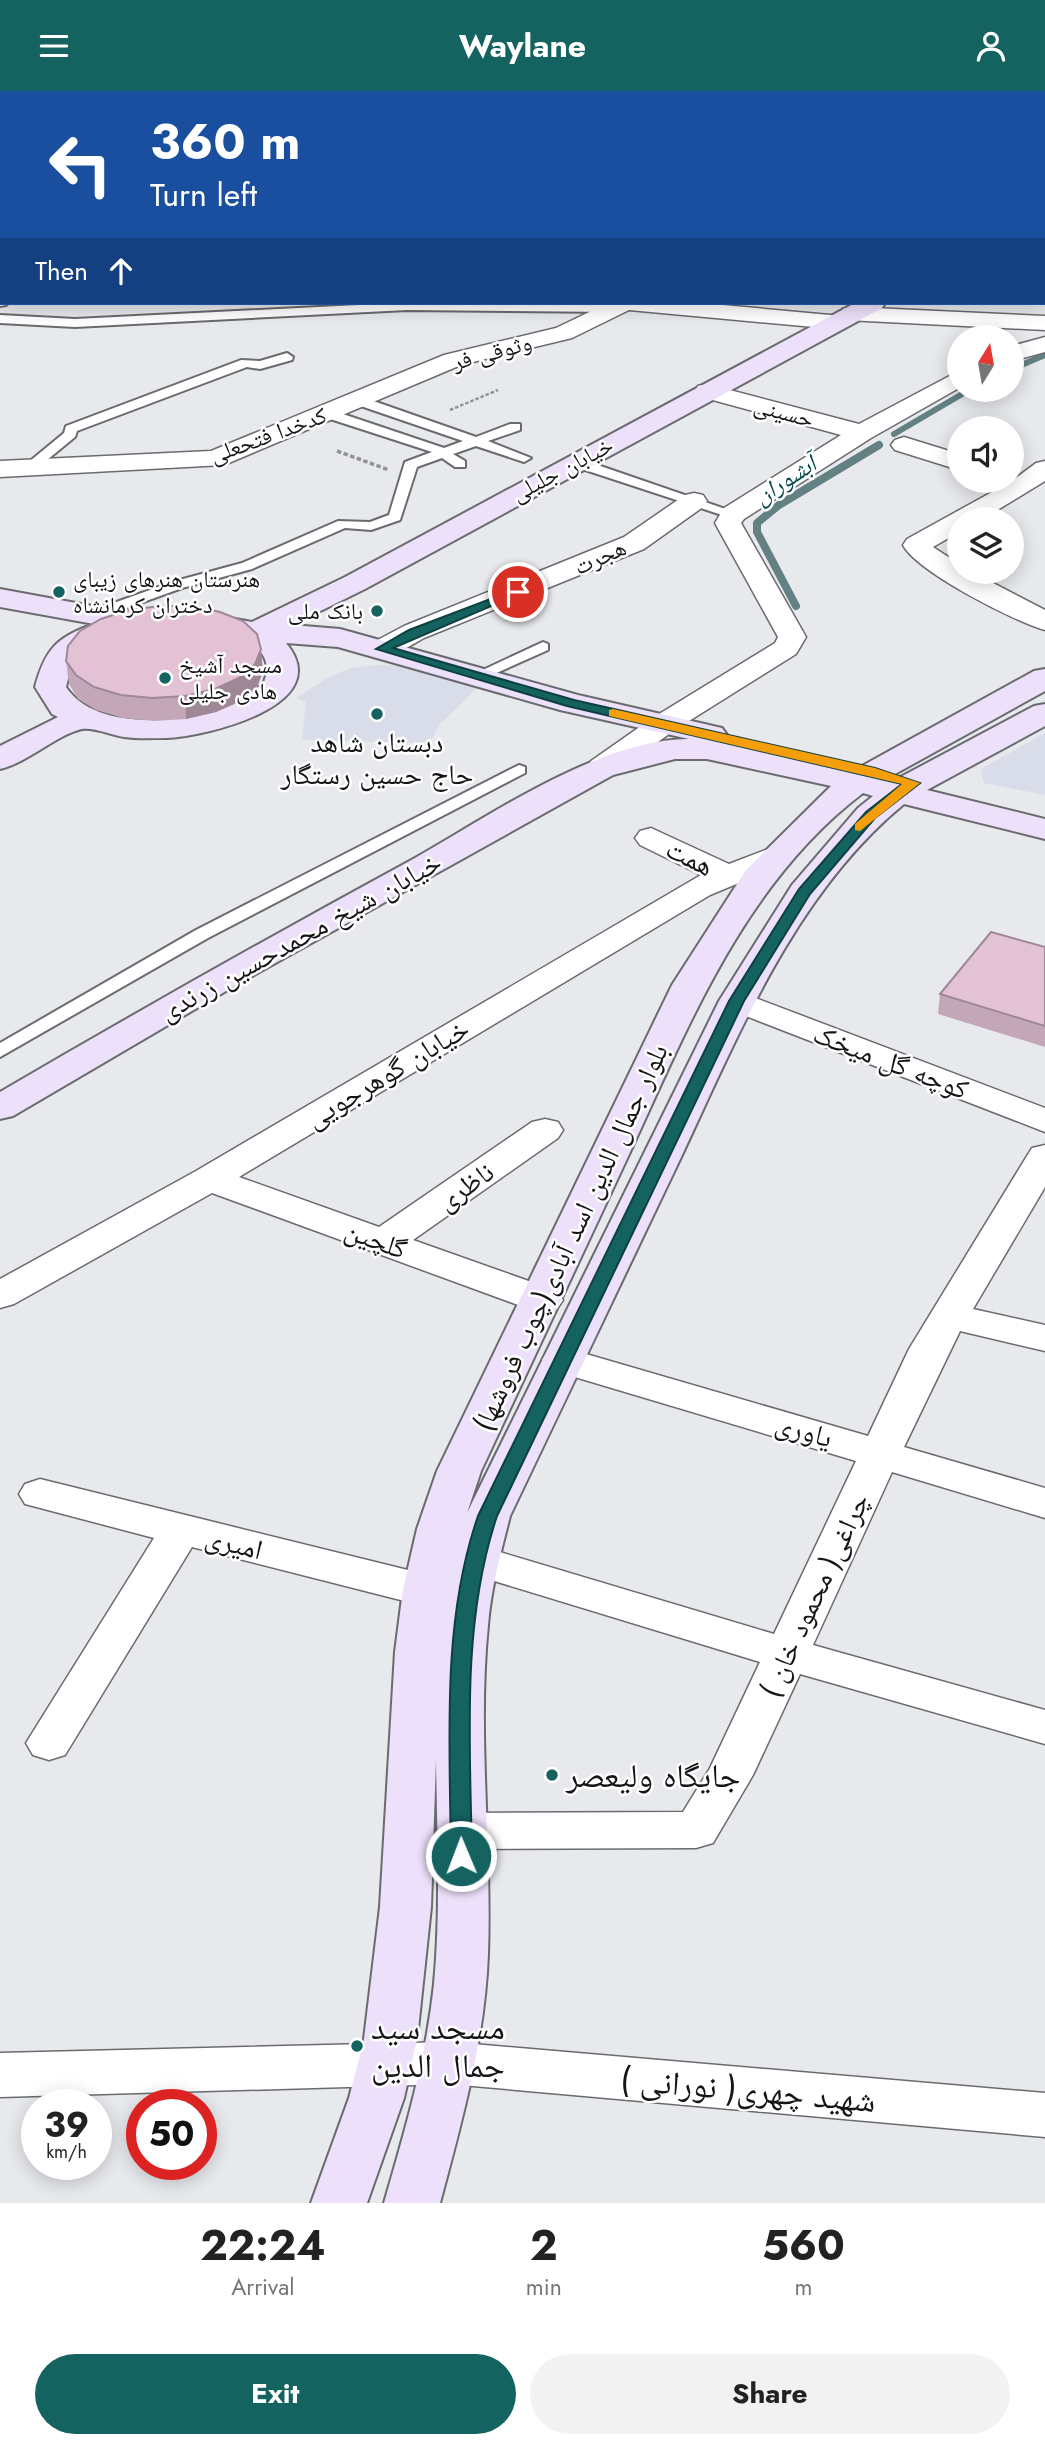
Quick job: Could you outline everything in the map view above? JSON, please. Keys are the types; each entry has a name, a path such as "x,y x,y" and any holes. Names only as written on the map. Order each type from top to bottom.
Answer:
{"main road":[{"name":"خیابان جلیلی","path":"253,634 355,583 854,313"},
{"path":"355,583 346,599 346,607 351,619 382,649"},
{"path":"0,598 136,623"},
{"path":"253,634 277,653 283,668 279,685 265,700 242,714 201,726 142,730 109,726 82,717 61,704 51,688 50,672 60,656 79,642 105,630 136,623 201,621 253,634 318,634 382,649 571,703 1045,821"},
{"name":"بلوار جمال الدین اسد آبادی(چوب فروشها)","path":"412,2203 450,2063 462,1954 460,1696 473,1559 488,1516 737,1001 804,892 870,815 886,782 1045,678"},
{"path":"571,703 597,723 607,738 608,751 601,768"},
{"name":"بلوار جمال الدین اسد آبادی(چوب فروشها)","path":"339,2203 386,2064 400,1966 416,1685 428,1591 444,1507 690,985 758,877 828,804 886,782 1045,713"},
{"path":"0,759 82,717"},
{"name":"خیابان شیخ محمدحسین زرندی","path":"0,1108 225,975 601,768 674,749 707,749 886,782"},
{"path":"886,782 1045,829"}],"street":[{"name":"وثوقی فر","path":"357,400 453,361 564,333 621,305"},
{"path":"660,305 1045,323"},
{"path":"1024,350 1045,344"},
{"path":"601,768 662,725 786,648 792,637 728,523 733,514 862,433 947,385"},
{"name":"حسینی","path":"707,391 862,433"},
{"name":"کدخدا فتحعلی","path":"0,469 215,459 357,400"},
{"path":"904,445 947,458"},
{"path":"1032,480 917,545 920,551 981,590 1045,621"},
{"name":"هجرت","path":"382,649 414,632 544,582 634,543 694,501"},
{"name":"همت","path":"651,838 729,876"},
{"name":"خیابان گوهرجویی","path":"0,1295 209,1179 698,888 776,856"},
{"name":"کوچه گل میخک","path":"737,1001 1045,1121"},
{"name":"ناظری","path":"384,1243 545,1130"},
{"name":"چراغی( محمود خان )","path":"461,1831 696,1830 730,1775 929,1349 1045,1156"},
{"name":"گلچین","path":"209,1179 543,1300"},
{"path":"949,1316 1045,1338"},
{"name":"یاوری","path":"562,1360 812,1431 1045,1503"},
{"name":"امیری","path":"40,1494 428,1591"},
{"path":"49,1743 181,1529"},
{"path":"473,1559 786,1654 1045,1727"},
{"name":"شهید چهری( نورانی )","path":"0,2075 450,2063 1045,2113"}],"lane":[{"path":"0,319 75,323 407,306 515,305"},
{"path":"31,466 70,434 71,429 96,417 246,363 260,365 287,357"},
{"name":"کدخدا فتحعلی","path":"357,400 524,458"},
{"path":"326,413 386,431 443,453 460,464"},
{"path":"395,517 406,475 411,472 410,464 514,427"},
{"path":"575,462 733,514"},
{"path":"94,615 152,593 247,566 343,524 371,526 395,517 413,522"},
{"path":"478,676 543,647"},
{"path":"0,1051 202,934 519,770"}],"path":[{"path":"420,422 498,390"},
{"path":"337,451 406,475"}],"shaded area":[{"name":"دبستان شاهد حاج حسین رستگار","path":"403,666 478,687 438,726 430,743 302,740 306,702 296,698 327,678 350,668"},
{"path":"1045,733 1045,795 984,783 981,769"}],"building":[{"name":"مسجد آشیخ هادی جلیلی","path":"192,606 220,612 243,621 257,634 261,649 255,664 239,678 215,689 185,696 152,698 121,695 94,687 76,675 66,661 68,646 80,631 101,619 129,610"},
{"path":"991,932 1045,947 1045,1026 940,994"}],"waterway":[{"name":"آبشوران","path":"1024,364 1045,355"},
{"name":"آبشوران","path":"894,434 947,403"},
{"name":"آبشوران","path":"796,606 757,532 757,523 779,505 879,445"}],"slow traffic":[{"path":"613,713 914,783 898,792 860,827"}],"place":[{"name":"هنرستان هنرهای زیبای دختران کرمانشاه","path":"59,592"},
{"name":"بانک ملی","path":"377,611"},
{"name":"مسجد آشیخ هادی جلیلی","path":"165,678"},
{"name":"دبستان شاهد حاج حسین رستگار","path":"377,714"},
{"name":"جایگاه ولیعصر","path":"552,1775"},
{"name":"مسجد سید جمال الدین","path":"357,2046"}],"route":[{"path":"461,1856 460,1696 473,1559 488,1516 737,1001 804,892 870,815 898,792 914,783 571,703 382,649 414,632 518,592"}]}
